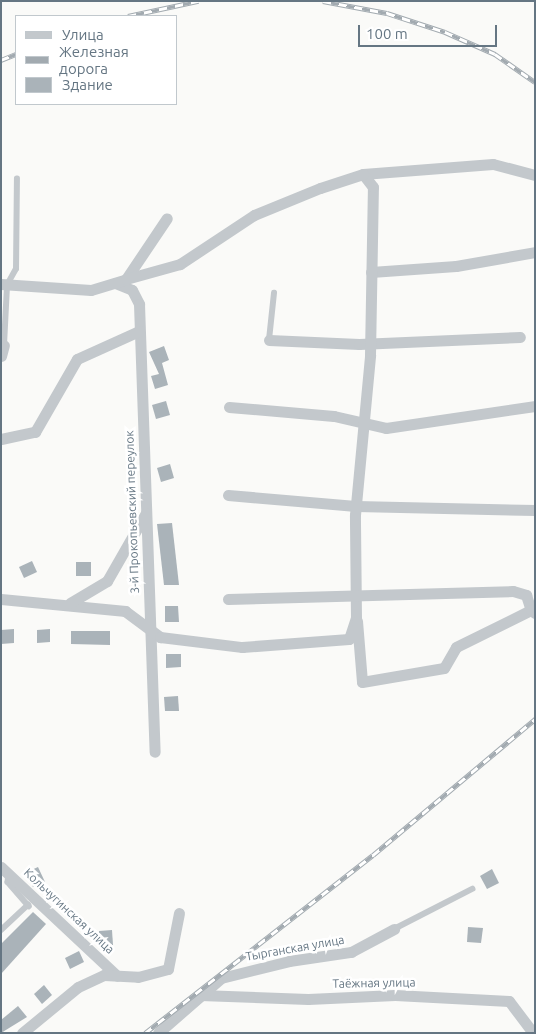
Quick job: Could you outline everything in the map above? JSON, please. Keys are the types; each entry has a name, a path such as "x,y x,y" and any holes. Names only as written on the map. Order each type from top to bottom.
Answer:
{"street":[{"path":"4,284 91,290 180,264 254,215 363,174 493,164 535,176"},
{"path":"228,598 356,592 513,591 526,595 533,612 456,647 444,668 362,682 356,618 356,592 356,506 361,425 370,343 373,187 363,174"},
{"path":"121,281 168,218"},
{"path":"371,272 456,266 535,252"},
{"name":"3-й Прокопьевский переулок","path":"121,281 132,290 139,304 148,509 149,629 155,752"},
{"path":"1,439 35,432 77,359 139,330"},
{"path":"269,340 370,343 520,337"},
{"path":"229,407 334,416 361,425 386,428 535,406"},
{"path":"228,495 356,506 535,510"},
{"path":"70,603 107,581 148,509"},
{"path":"1,599 70,603 125,611 160,637 242,647 349,639 356,618"},
{"name":"Кольчугинская улица","path":"5,871 117,976"},
{"path":"22,1033 78,987 104,974 138,977 168,969 179,913"},
{"name":"Тырганская улица","path":"158,1033 221,978 288,961 351,952 394,929"},
{"name":"Таёжная улица","path":"200,995 308,999 395,995 509,1001 533,1033"}],"lane":[{"path":"3,350 4,284 16,269 17,179"},
{"path":"269,340 274,292"},
{"path":"1,930 29,905 8,882 5,871"},
{"path":"394,929 472,889"}],"building":[{"path":"164,346 169,360 162,363 168,385 155,389 151,376 159,374 149,352"},
{"path":"166,401 170,415 156,419 152,405"},
{"path":"170,464 174,478 161,482 157,468"},
{"path":"172,523 179,585 164,585 157,524"},
{"path":"32,561 37,572 24,578 19,567"},
{"path":"76,562 91,562 91,576 76,576"},
{"path":"165,606 178,606 179,622 165,622"},
{"path":"14,629 14,643 1,644 1,630"},
{"path":"50,629 50,642 37,643 37,630"},
{"path":"71,631 110,631 110,645 71,644"},
{"path":"166,654 181,654 181,667 166,668"},
{"path":"178,696 179,711 165,711 164,697"},
{"path":"38,867 45,882 33,887 25,873"},
{"path":"492,869 499,883 487,889 480,876"},
{"path":"33,912 46,924 1,974 1,944"},
{"path":"468,927 483,928 481,943 467,942"},
{"path":"112,930 113,945 99,946 99,931"},
{"path":"79,951 84,962 70,969 65,958"},
{"path":"44,985 52,995 42,1004 34,994"},
{"path":"18,1006 27,1017 1,1033 1,1020"}],"railway":[{"path":"133,15 198,1"},
{"path":"323,1 387,13 445,32 495,54 535,82"},
{"path":"1,60 15,54"},
{"path":"145,1033 373,855 535,719"}]}
